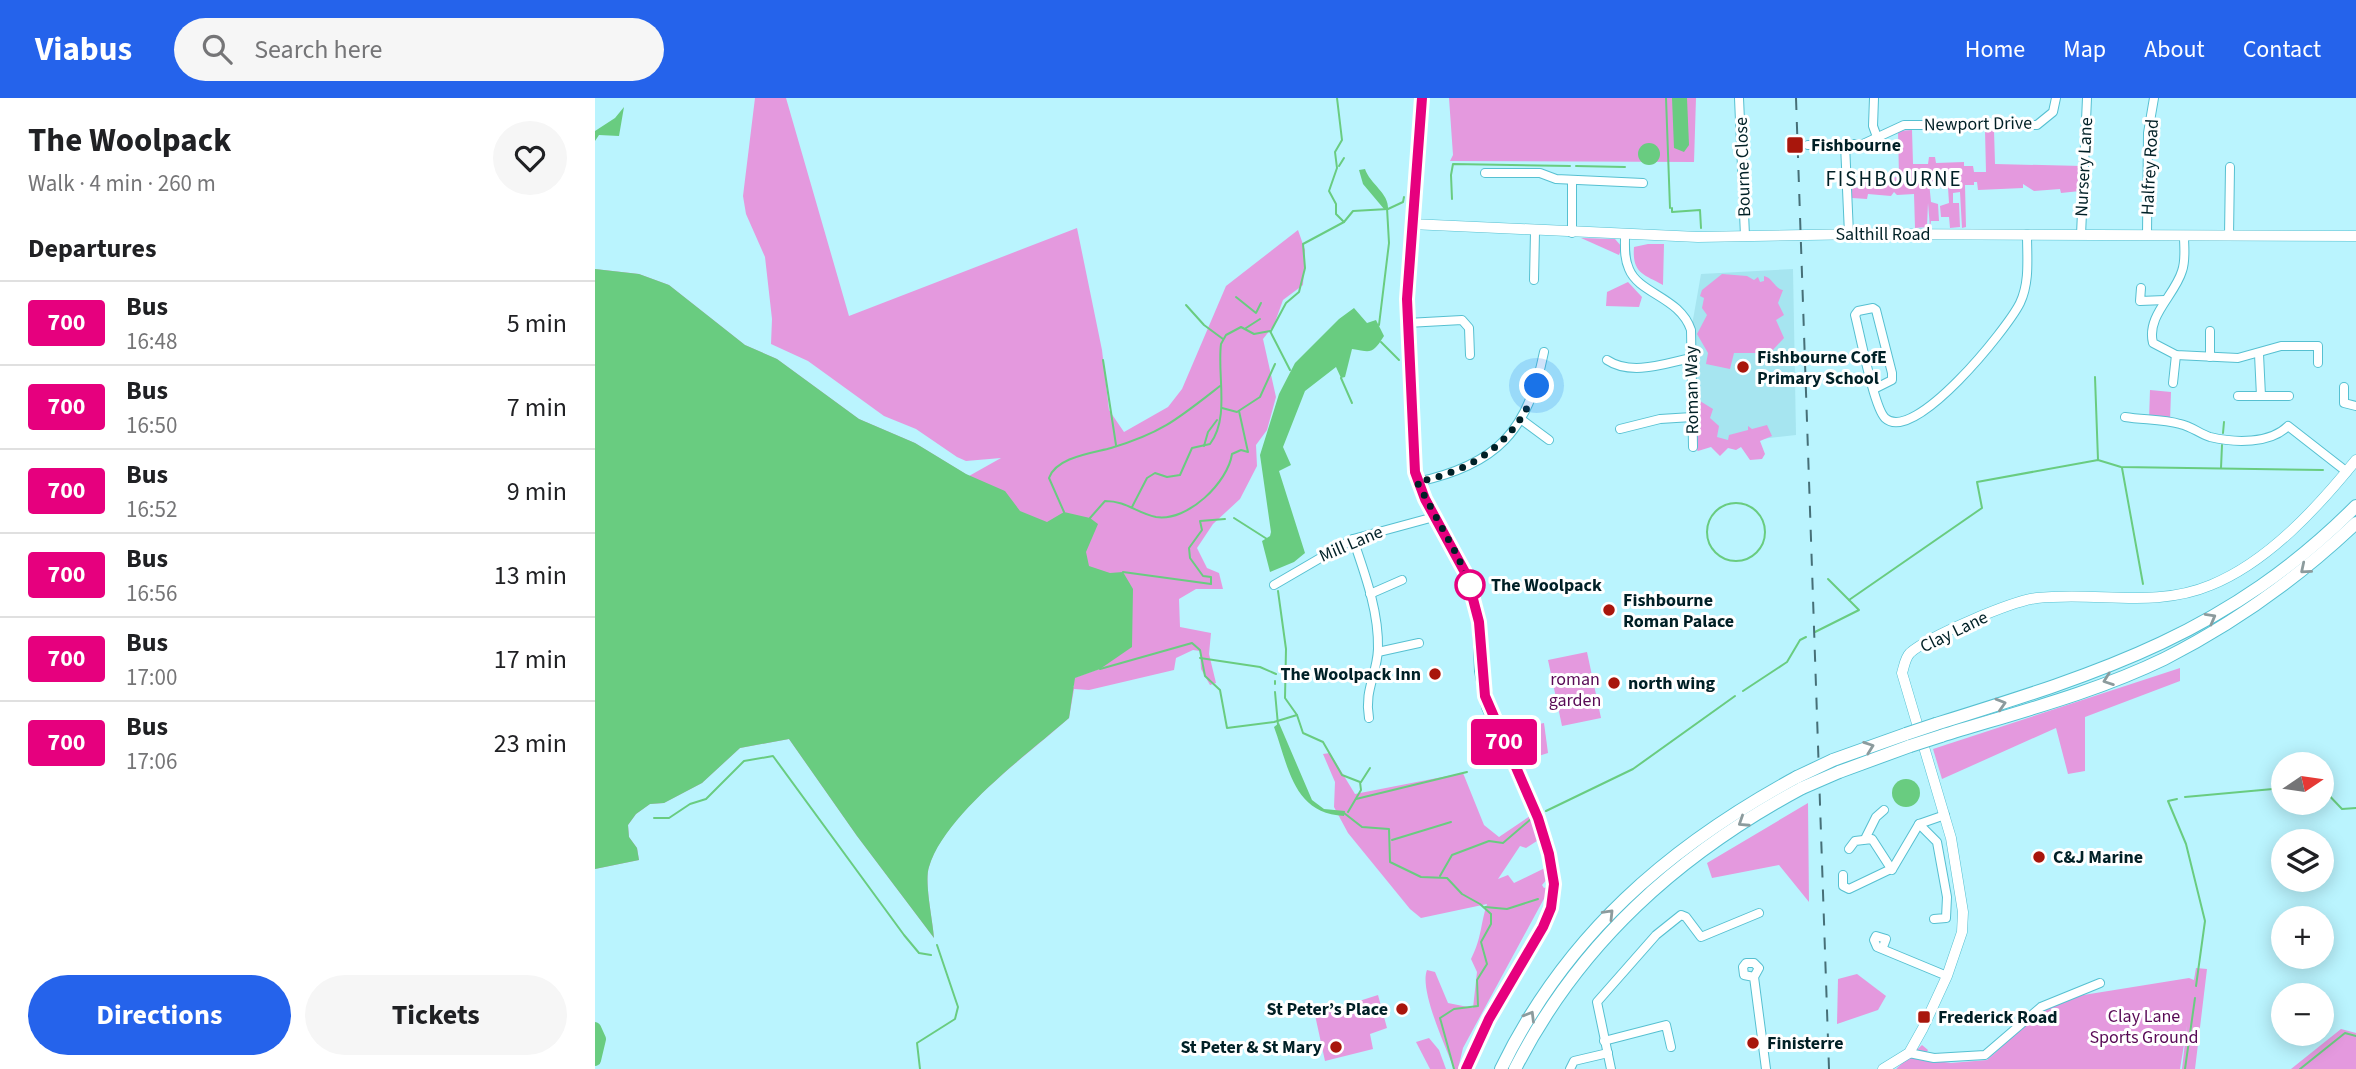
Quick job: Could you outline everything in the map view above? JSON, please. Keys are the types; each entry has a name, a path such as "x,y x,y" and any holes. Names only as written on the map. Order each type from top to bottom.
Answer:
{"main road":[{"path":"1422,98 1411,224 1407,323 1417,482 1467,576 1479,622 1485,696 1538,818 1549,854 1554,884 1551,908 1543,927 1489,1019 1466,1069"},
{"path":"1501,1069 1528,1018 1564,965 1626,896 1661,865 1720,821 1836,766 2053,688 2159,646 2262,586 2314,545 2356,506"},
{"path":"1938,730 2056,700 2162,659 2269,597 2302,572 2356,523"},
{"path":"1515,1069 1546,1013 1574,973 1638,902 1717,839 1800,782"}],"street":[{"name":"Bourne Close","path":"1739,98 1745,236"},
{"path":"1874,98 1873,126 1877,137"},
{"name":"Newport Drive","path":"1808,145 1863,144 1904,125 2037,125 2053,113 2056,98"},
{"name":"Nursery Lane","path":"2081,235 2087,98"},
{"name":"Halfrey Road","path":"2147,235 2148,133 2154,98"},
{"path":"1846,144 1849,234"},
{"path":"2229,236 2230,167"},
{"path":"1485,173 1496,178 1541,173 1556,179 1643,183"},
{"path":"1572,233 1573,180"},
{"name":"Salthill Road","path":"1411,224 1625,236 2356,236"},
{"path":"1534,280 1535,232"},
{"path":"1874,389 1885,386 1892,380 1892,373 1873,308 1858,311 1855,315 1874,389 1883,416 1892,423 1902,424 1927,410 2002,332 2019,304 2027,279 2027,234"},
{"name":"Roman Way","path":"1625,236 1625,256 1634,278 1662,296 1688,321 1693,447"},
{"path":"2184,236 2182,273 2165,300 2151,336 2153,344 2176,355 2238,359 2281,346 2318,346 2318,363"},
{"path":"2141,288 2140,301 2165,300"},
{"path":"1407,323 1462,320 1469,328 1470,355"},
{"path":"2210,331 2210,357"},
{"path":"1417,482 1452,473 1489,454 1522,420 1537,386 1544,352"},
{"path":"2259,354 2261,396"},
{"path":"2173,383 2176,355"},
{"path":"1607,360 1617,367 1645,368 1691,358"},
{"path":"2344,387 2344,403 2356,406"},
{"path":"2238,396 2289,396"},
{"path":"1620,429 1660,419 1692,417"},
{"path":"2126,417 2180,424 2224,439 2269,439 2278,436 2288,426 2347,472"},
{"path":"1522,420 1549,440"},
{"name":"Clay Lane","path":"1909,1053 1947,976 1962,932 1963,912 1945,816 1902,673 1910,654 1961,625 2035,598 2148,600 2172,597 2212,585 2245,566 2274,544 2356,460"},
{"name":"Mill Lane","path":"1274,585 1353,539 1434,517"},
{"path":"1353,539 1370,594 1378,652 1366,699 1369,718"},
{"path":"1370,594 1402,580"},
{"path":"1378,652 1419,643"},
{"path":"1865,839 1870,826 1884,810"},
{"path":"1843,874 1843,886 1849,889 1892,870 1919,824 1945,816"},
{"path":"1919,824 1937,842 1947,897 1945,919 1934,919"},
{"path":"1849,849 1855,841 1865,839 1877,843 1892,870"},
{"path":"1611,1069 1597,1002 1627,965 1676,917 1686,917 1701,937 1759,913"},
{"path":"1883,947 1947,976"},
{"path":"1754,977 1766,1069"},
{"path":"1883,1069 1909,1053 1934,1058 1985,1055 2041,1007 2100,984"},
{"path":"1604,1041 1666,1025 1671,1047"},
{"path":"1570,1069 1574,1061 1608,1053"}],"shaded area":[{"path":"1672,98 1687,98 1689,145 1684,152 1674,148"},
{"path":"624,107 619,136 599,135 595,141 595,131 615,118"},
{"path":"1649,143 1657,146 1660,154 1657,162 1649,165 1641,162 1638,154 1641,146"},
{"path":"1365,169 1386,198 1388,209 1384,209 1363,184 1359,170"},
{"path":"595,269 639,274 669,285 745,345 777,359 859,419 915,443 966,474 1005,491 1020,511 1047,522 1064,512 1090,518 1098,524 1086,552 1089,566 1110,573 1123,572 1133,589 1132,647 1100,669 1075,678 1069,718 990,786 952,826 938,847 928,874 934,938 857,836 789,739 740,748 702,783 664,803 650,804 636,814 628,825 629,837 637,848 639,860 595,869"},
{"name":"Fishbourne CofE Primary School","path":"1793,269 1796,435 1693,447 1691,331 1701,274"},
{"path":"1354,308 1367,323 1376,320 1384,336 1371,351 1352,349 1345,377 1341,378 1336,367 1305,391 1283,447 1291,465 1279,471 1305,553 1294,562 1270,572 1262,541 1270,536 1271,532 1260,455 1279,394 1295,363 1339,319"},
{"path":"1279,723 1312,800 1324,809 1345,811 1344,816 1314,807 1295,786 1274,727"},
{"path":"1906,779 1916,783 1920,793 1916,803 1906,807 1896,803 1892,793 1896,783"}],"green space":[{"path":"755,98 786,98 849,316 1077,228 1102,350 1109,410 1124,432 1168,407 1182,389 1226,286 1298,230 1305,250 1303,285 1283,300 1274,325 1263,339 1276,397 1267,430 1256,445 1257,466 1240,499 1213,524 1197,548 1207,568 1219,573 1223,589 1196,589 1179,599 1180,627 1211,633 1209,654 1216,683 1210,685 1201,669 1200,651 1193,650 1176,658 1174,670 1089,690 1074,689 1069,718 969,806 938,847 928,874 934,938 857,836 789,739 740,748 702,783 664,803 650,804 636,814 628,825 629,837 637,848 639,860 595,869 595,574 1074,687 1074,678 1099,669 1070,552 595,269 639,274 669,285 745,345 777,359 859,419 915,443 969,476 1001,458 966,461 957,457 916,429 884,416 808,361 771,344 772,319 765,257 746,214 743,196"},
{"path":"1449,98 1696,98 1694,162 1450,161 1453,155"},
{"path":"1912,130 1913,164 1928,164 1929,157 1935,157 1936,163 1964,162 1964,166 1973,166 1974,172 1986,172 1985,130 1994,130 1995,164 2082,166 2080,191 2034,191 2023,184 2023,188 1978,190 1977,182 1974,182 1974,185 1965,185 1966,227 1962,228 1960,192 1953,193 1953,203 1959,203 1960,227 1950,228 1949,217 1941,217 1940,206 1949,203 1948,187 1937,187 1936,181 1929,182 1931,202 1938,204 1939,221 1931,221 1930,228 1928,203 1927,227 1915,228 1914,194 1897,195 1894,192 1891,196 1868,194 1867,199 1852,198 1852,188 1863,187 1863,179 1899,177 1898,131"},
{"path":"1581,238 1615,239 1622,247 1619,255"},
{"path":"1664,244 1663,285 1637,268 1634,247"},
{"path":"1722,274 1747,276 1754,280 1758,277 1760,282 1764,281 1764,276 1783,290 1778,303 1784,315 1776,320 1784,338 1770,353 1734,353 1730,369 1706,364 1708,353 1697,334 1707,315 1702,308 1702,290"},
{"path":"1628,282 1642,297 1639,307 1606,306 1607,292"},
{"path":"2150,390 2171,392 2170,422 2149,420"},
{"path":"1700,401 1713,409 1710,418 1719,426 1717,437 1728,440 1729,435 1748,430 1748,426 1752,429 1767,425 1772,436 1760,441 1765,454 1762,459 1750,460 1741,447 1736,450 1728,448 1720,456 1711,447 1698,451 1691,445 1695,407"},
{"name":"roman garden","path":"1587,652 1601,718 1562,726 1548,660"},
{"path":"2180,668 2180,681 2085,717 2085,771 2068,774 2056,728 1942,779 1933,749"},
{"path":"1544,723 1548,753 1526,760 1510,730"},
{"path":"1330,753 1355,794 1463,773 1484,825 1499,837 1533,814 1540,839 1526,848 1520,846 1498,879 1508,875 1514,883 1547,867 1549,877 1542,885 1547,887 1546,895 1463,1048 1458,1069 1454,1069 1430,1004 1427,970 1435,972 1448,1003 1473,1008 1477,972 1471,959 1487,904 1421,918 1410,909 1348,833 1334,807 1335,782 1323,754"},
{"path":"1808,803 1809,902 1779,865 1712,878 1707,863"},
{"name":"Clay Lane Sports Ground","path":"2196,968 2207,969 2195,1069 2182,1069 2187,1026 2180,1069 1896,1069 1922,1045 1928,1050 1923,1059 1951,1063 1987,1060 2045,1008 2071,997 2189,978 2194,980"},
{"path":"1857,974 1886,996 1878,1010 1837,1024 1838,979"},
{"path":"1378,995 1387,1028 1370,1034 1373,1049 1325,1061 1315,1015"},
{"path":"2341,1029 2356,1033 2356,1069 2291,1069 2320,1046 2334,1046 2334,1035"},
{"path":"1429,1038 1439,1050 1446,1069 1430,1069 1416,1042"}],"waterway":[{"path":"1271,331 1286,303 1299,292 1305,268 1303,244 1344,222 1336,214 1336,204 1329,191 1337,168 1335,152 1342,140 1337,98"},
{"path":"1666,98 1670,208"},
{"path":"1339,166 1344,158"},
{"path":"1452,199 1453,164 1570,166"},
{"path":"1576,166 1625,167"},
{"path":"1344,222 1353,211 1388,209 1403,202 1404,197"},
{"path":"1379,325 1389,243 1387,208"},
{"path":"1672,208 1672,212 1700,210 1701,228"},
{"path":"1236,297 1256,313 1261,303"},
{"path":"1186,305 1204,325 1223,339"},
{"path":"1246,328 1260,319"},
{"path":"1132,507 1147,478 1155,473 1167,477 1180,475 1192,448 1210,444 1216,434 1221,409 1221,344 1226,335 1241,327 1254,334 1270,331 1290,370"},
{"path":"1381,342 1399,360"},
{"path":"1103,360 1116,445"},
{"path":"1222,408 1237,412 1260,397 1275,364"},
{"path":"2095,377 2098,460"},
{"path":"1341,378 1352,403"},
{"path":"1064,512 1049,478 1059,465 1157,430 1181,416 1220,386"},
{"path":"1090,518 1105,501 1119,503 1156,517 1168,517 1193,507 1215,488 1229,465 1232,454 1241,450 1248,452 1239,411"},
{"path":"1204,446 1208,432 1217,420"},
{"path":"2223,433 2224,422"},
{"path":"2221,468 2222,445"},
{"path":"1849,600 1982,508 1977,482 2098,460 2121,467 2323,470"},
{"path":"2122,468 2143,584"},
{"path":"1730,503 1742,503 1757,511 1765,526 1765,532 1765,538 1757,553 1742,561 1730,561 1715,553 1707,538 1707,526 1715,511 1730,503"},
{"path":"1234,518 1267,539"},
{"path":"1123,572 1211,584 1211,577 1203,576 1190,558 1189,548 1202,530 1200,521 1225,519"},
{"path":"1815,632 1859,610 1828,579"},
{"path":"1278,591 1286,649 1285,698 1297,715 1303,733 1323,742 1342,775 1360,782 1361,790 1348,812"},
{"path":"1743,691 1787,662 1800,640 1806,637"},
{"path":"1100,669 1192,643 1200,650 1205,676 1220,690 1227,728 1274,722 1297,715"},
{"path":"1200,658 1260,667 1276,674"},
{"path":"1275,692 1278,725"},
{"path":"1546,811 1633,769 1735,696"},
{"path":"654,818 669,818 690,804 706,799 744,761 773,756 904,935 919,953 931,955"},
{"path":"1361,782 1370,768"},
{"path":"1356,799 1467,772"},
{"path":"2185,797 2271,789"},
{"path":"2177,799 2168,801 2186,844 2205,921 2196,986"},
{"path":"2335,802 2342,809 2356,808"},
{"path":"1344,813 1362,827 1389,829 1390,862 1421,877 1447,878 1462,894 1491,914 1491,924 1481,942 1487,964 1477,980 1478,1006 1454,1009 1440,1018 1454,1069"},
{"path":"1440,876 1452,855 1489,841 1503,843 1531,819"},
{"path":"1392,840 1451,822"},
{"path":"1485,907 1507,909 1538,899"},
{"path":"920,1069 917,1043 955,1019 958,1007 937,945"},
{"path":"2185,1069 2195,998"},
{"path":"595,1028 600,1039 595,1060"},
{"path":"2300,1069 2345,1033 2356,1036"}],"railway":[{"path":"1796,98 1829,1069"}],"bus line":[{"name":"700","path":"1422,98 1420,149 1408,252 1407,299 1415,472 1434,517 1467,576 1479,622 1485,696 1493,720 1538,818 1553,870 1554,884 1551,908 1543,927 1489,1019 1466,1069"}],"place":[{"name":"Fishbourne","path":"1795,145"},
{"name":"Fishbourne CofE Primary School","path":"1743,367"},
{"name":"The Woolpack","path":"1470,585"},
{"name":"Fishbourne Roman Palace","path":"1609,610"},
{"name":"The Woolpack Inn","path":"1435,674"},
{"name":"north wing","path":"1614,683"},
{"name":"C&J Marine","path":"2039,857"},
{"name":"St Peter’s Place","path":"1402,1009"},
{"name":"Frederick Road","path":"1924,1017"},
{"name":"Finisterre","path":"1753,1043"},
{"name":"St Peter & St Mary","path":"1336,1047"}],"district":[{"name":"FISHBOURNE","path":"1894,179"}],"route":[{"path":"1470,585 1458,557 1417,482 1452,473 1489,454 1522,420 1537,386"}]}
